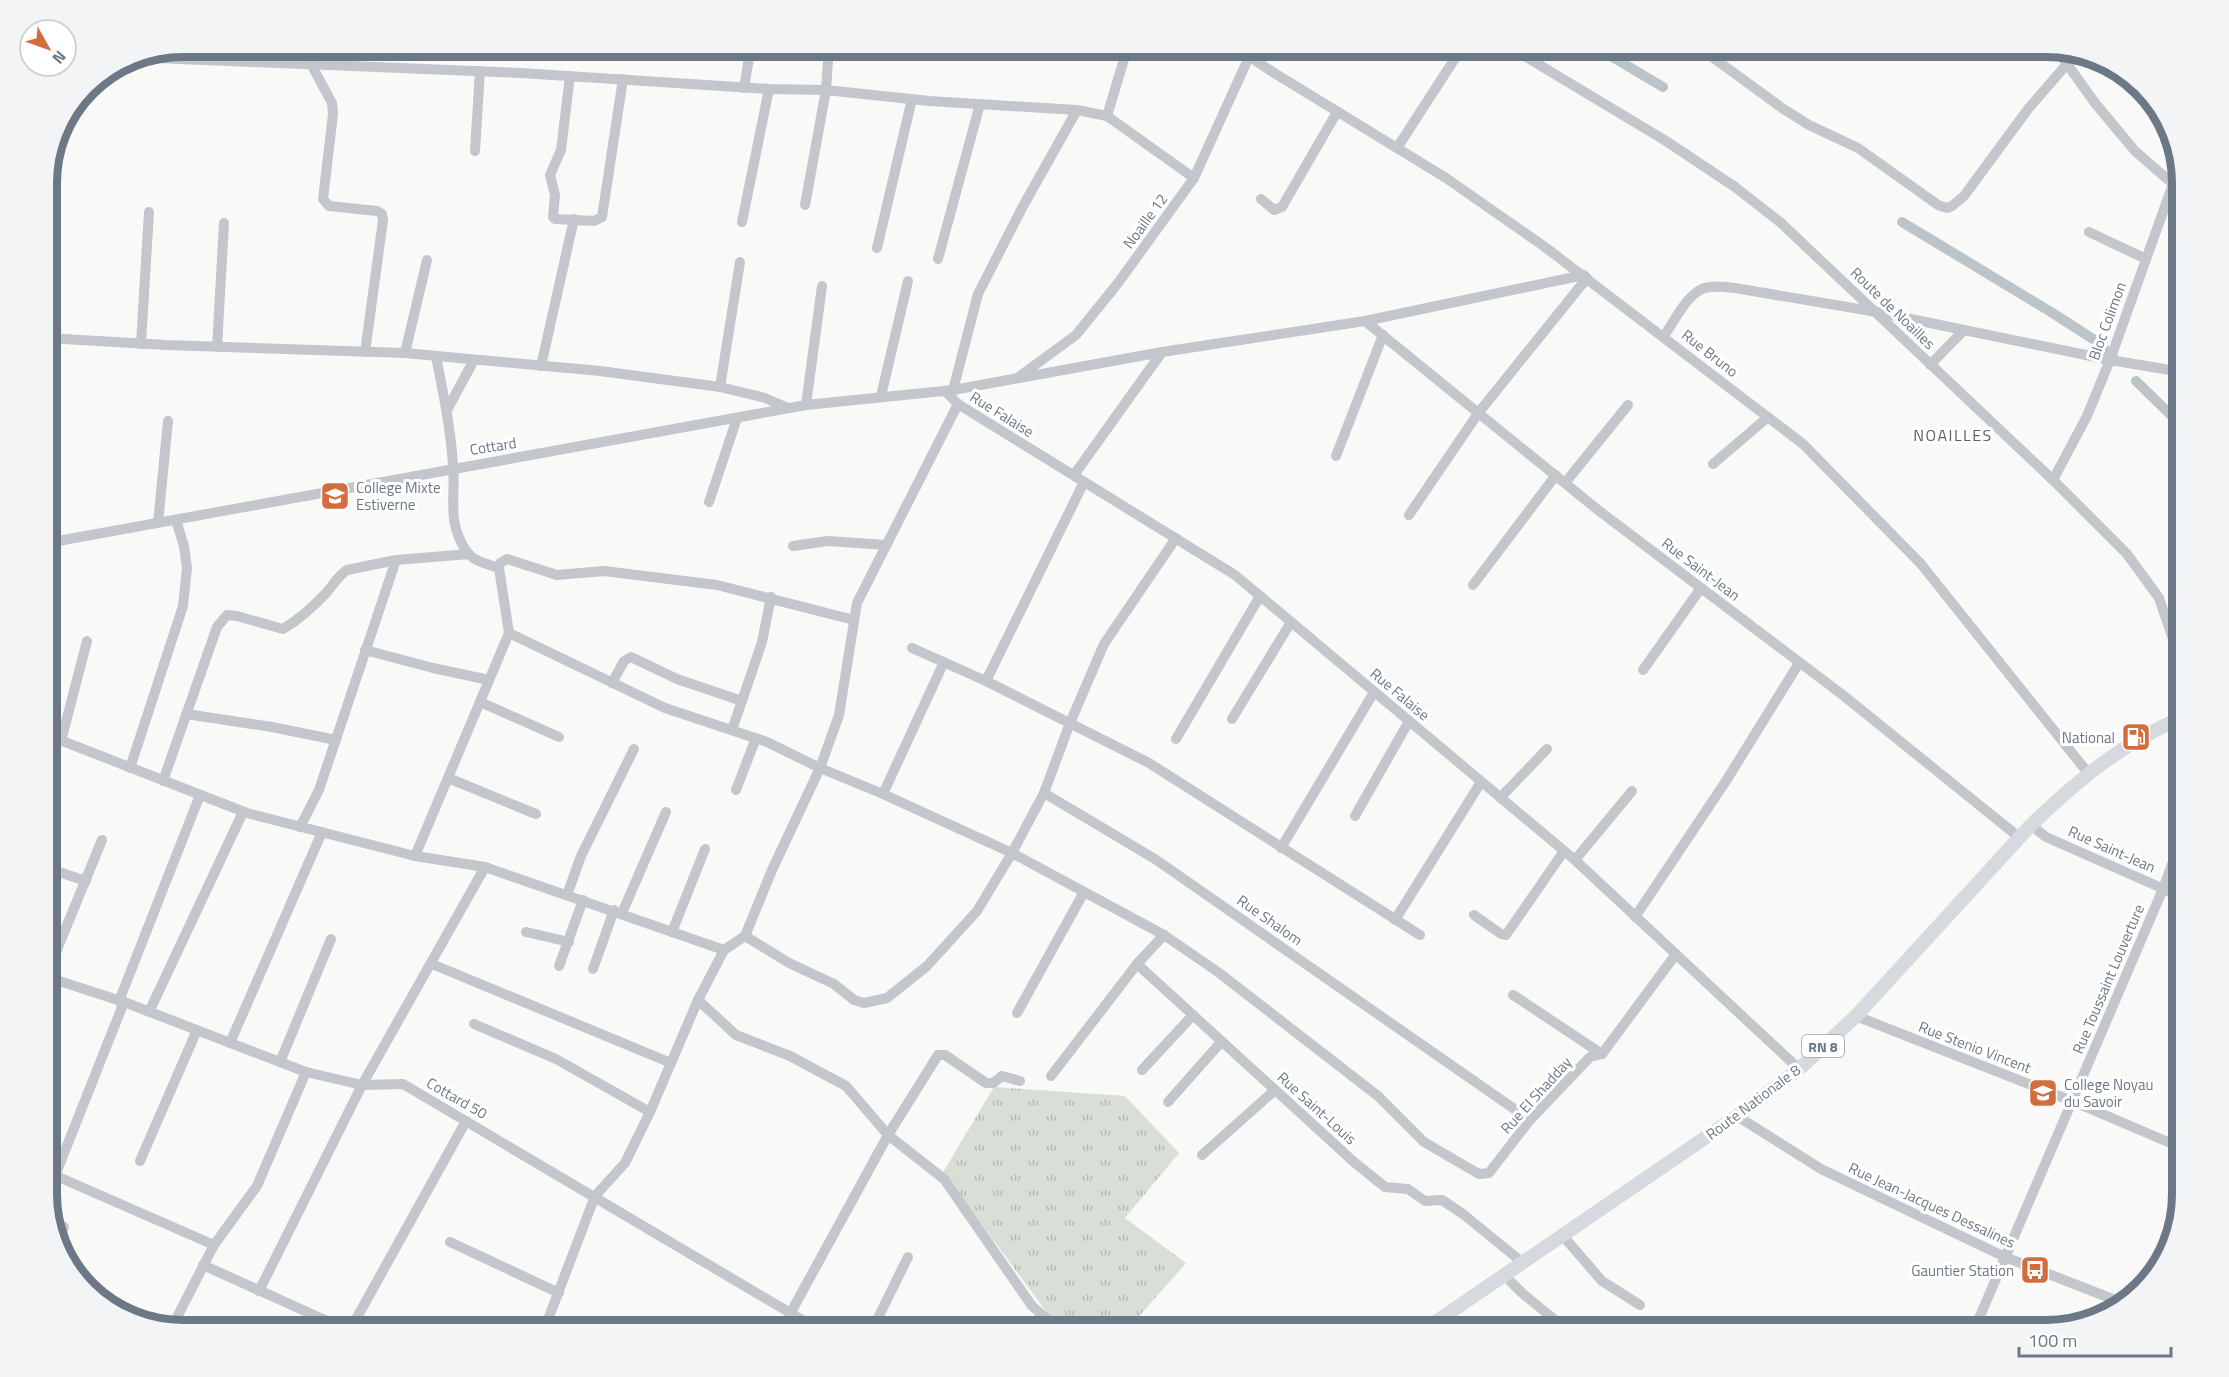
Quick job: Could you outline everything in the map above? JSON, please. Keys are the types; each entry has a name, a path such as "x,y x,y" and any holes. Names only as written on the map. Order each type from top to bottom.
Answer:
{"main road":[{"name":"Route Nationale 8","path":"1439,1320 1737,1116 1799,1069 1856,1016 2031,825 2101,763 2172,723"}],"street":[{"path":"744,88 749,57"},
{"path":"805,205 826,90 828,57"},
{"path":"1107,116 1125,57"},
{"name":"Rue Bruno","path":"1249,57 1446,178 1585,277 1803,444 1921,564 2088,773"},
{"name":"Noaille 12","path":"1015,379 1076,335 1118,283 1194,178 1249,57"},
{"path":"1397,148 1456,57"},
{"name":"Route de Noailles","path":"1526,57 1666,141 1735,187 1780,222 2053,480 2127,554 2159,598 2172,636"},
{"path":"1713,57 1809,125 1858,148 1908,185 1938,205 1947,208 1964,196 2028,109 2067,64"},
{"path":"165,58 480,71 744,88 826,90 912,99 1077,110 1107,116 1194,178"},
{"path":"2063,58 2095,104 2135,151 2172,183"},
{"path":"311,64 332,103 333,114 323,199 329,206 377,211 382,214 364,352"},
{"path":"475,151 480,71"},
{"path":"570,76 561,150 550,178 555,195 554,219 594,221 602,217 623,79"},
{"path":"742,222 769,89"},
{"path":"877,248 912,99"},
{"path":"939,259 980,104"},
{"path":"949,391 978,294 1022,208 1077,110"},
{"path":"1261,199 1274,210 1282,207 1337,112"},
{"name":"Bloc Colimon","path":"2053,480 2087,416 2110,360 2172,187"},
{"path":"141,344 149,212"},
{"path":"541,366 574,219"},
{"path":"216,347 224,223"},
{"path":"2089,232 2146,259"},
{"path":"405,353 427,260"},
{"path":"720,387 740,262"},
{"path":"1409,515 1479,412 1585,277"},
{"name":"Cottard","path":"57,541 454,467 788,408 881,396 949,391 1162,352 1365,321 1585,277"},
{"path":"881,396 908,280"},
{"path":"806,405 822,286"},
{"path":"1664,336 1690,298 1702,289 1735,288 1877,312 2110,360 2172,370"},
{"name":"Rue Saint-Jean","path":"1365,321 1560,479 1844,696 2020,837"},
{"path":"1930,364 1964,330"},
{"path":"1336,456 1383,335"},
{"path":"57,339 141,344 405,353 600,371 720,387 765,398 788,408"},
{"path":"1074,475 1162,352"},
{"path":"436,356 447,410 454,467 452,518 469,554 478,561 499,568"},
{"path":"447,410 474,360"},
{"name":"Rue Falaise","path":"949,391 958,404 1235,576 1575,860 1799,1069"},
{"path":"548,1320 595,1196 625,1163 650,1112 698,1000 724,950 745,936 772,870 820,768 839,715 859,598 958,404"},
{"path":"1473,585 1560,479 1628,405"},
{"path":"1713,464 1768,417"},
{"path":"709,502 737,418"},
{"path":"158,523 168,421"},
{"path":"986,681 1084,482"},
{"path":"130,768 183,606 187,568 184,546 176,520"},
{"path":"745,936 789,963 834,984 854,1000 864,1003 887,998 927,966 977,911 1012,853 1044,793 1070,723 1104,644 1176,538"},
{"path":"793,546 828,540 886,545"},
{"path":"163,781 217,627 227,615 283,629 299,619 347,570 396,560 469,554"},
{"path":"415,856 509,633 499,568 500,563 507,559 557,576 604,571 717,585 854,620"},
{"path":"300,827 319,790 396,560"},
{"path":"1643,670 1701,588"},
{"path":"1176,739 1260,596"},
{"path":"732,730 762,642 771,597"},
{"path":"1232,719 1291,622"},
{"path":"509,633 665,708 756,738 1012,853 1164,935 1137,964 1051,1076"},
{"path":"57,726 87,641"},
{"path":"912,648 986,681 1149,763 1420,935"},
{"path":"365,650 489,680"},
{"path":"612,683 624,661 632,657 677,679 742,701"},
{"path":"883,794 944,662"},
{"path":"1635,917 1726,782 1799,663"},
{"path":"1281,848 1374,692"},
{"path":"480,702 559,737"},
{"path":"186,714 272,727 336,740"},
{"path":"1355,816 1409,721"},
{"path":"736,790 756,738"},
{"path":"57,742 243,812 415,856 485,867 724,950"},
{"path":"567,895 581,856 634,749"},
{"path":"1500,798 1547,749"},
{"path":"448,778 536,814"},
{"path":"1395,920 1481,782"},
{"path":"1575,860 1632,791"},
{"name":"Rue Shalom","path":"1044,793 1155,859 1530,1120"},
{"path":"57,1159 122,1001 200,795"},
{"path":"149,1012 243,812"},
{"path":"593,969 666,812"},
{"name":"Rue Saint-Jean","path":"2031,825 2046,837 2172,893"},
{"path":"230,1043 322,832"},
{"path":"57,951 102,840"},
{"path":"672,932 705,849"},
{"path":"1474,915 1501,934 1506,935 1564,852"},
{"name":"Rue Toussaint Louverture","path":"1978,1320 2172,864"},
{"path":"259,1291 362,1085 485,867"},
{"path":"57,871 86,881"},
{"path":"1017,1013 1084,892"},
{"path":"559,966 583,900"},
{"path":"526,932 569,942"},
{"name":"Rue El Shadday","path":"1164,935 1218,972 1378,1096 1424,1142 1479,1174 1486,1174 1530,1120 1590,1058 1602,1054 1676,954"},
{"path":"280,1062 331,939"},
{"path":"432,964 671,1063"},
{"name":"Rue Saint-Louis","path":"1137,964 1354,1162 1385,1187 1408,1189 1425,1202 1442,1200 1463,1214 1523,1263"},
{"name":"Cottard 50","path":"57,978 306,1072 362,1085 403,1084 801,1320"},
{"path":"1513,995 1602,1054"},
{"path":"698,1000 736,1035 790,1056 846,1086 888,1135 944,1179 1032,1305 1050,1320"},
{"path":"1142,1070 1193,1015"},
{"name":"Rue Stenio Vincent","path":"1856,1016 2072,1101 2172,1144"},
{"path":"474,1024 556,1059 650,1112"},
{"path":"140,1161 197,1030"},
{"path":"1168,1102 1222,1041"},
{"path":"790,1314 888,1135 938,1055 945,1055 986,1083 993,1083 1002,1076 1020,1081"},
{"path":"176,1320 214,1245 257,1186 306,1072"},
{"path":"1202,1155 1275,1090"},
{"name":"Rue Jean-Jacques Dessalines","path":"1737,1116 1821,1169 2005,1257 2114,1300"},
{"path":"354,1320 466,1121"},
{"path":"57,1177 214,1245"},
{"path":"1563,1236 1602,1281 1640,1305"},
{"path":"450,1242 559,1293"},
{"path":"877,1320 908,1257"},
{"path":"203,1265 322,1319"},
{"path":"1505,1276 1555,1320"},
{"path":"1037,1320 1041,1315"}],"green space":[{"path":"994,1087 1125,1096 1179,1153 1125,1218 1186,1263 1136,1320 1062,1320 1048,1314 943,1172"}],"waterway":[{"path":"1613,57 1663,87"},
{"path":"1902,222 2051,312 2093,339 2113,357"},
{"path":"2136,381 2172,416"}],"place":[{"name":"College Mixte Estiverne","path":"335,496"},
{"name":"National","path":"2136,737"},
{"name":"College Noyau du Savoir","path":"2043,1093"},
{"name":"Gauntier Station","path":"2035,1270"}],"district":[{"name":"NOAILLES","path":"1953,435"}]}
